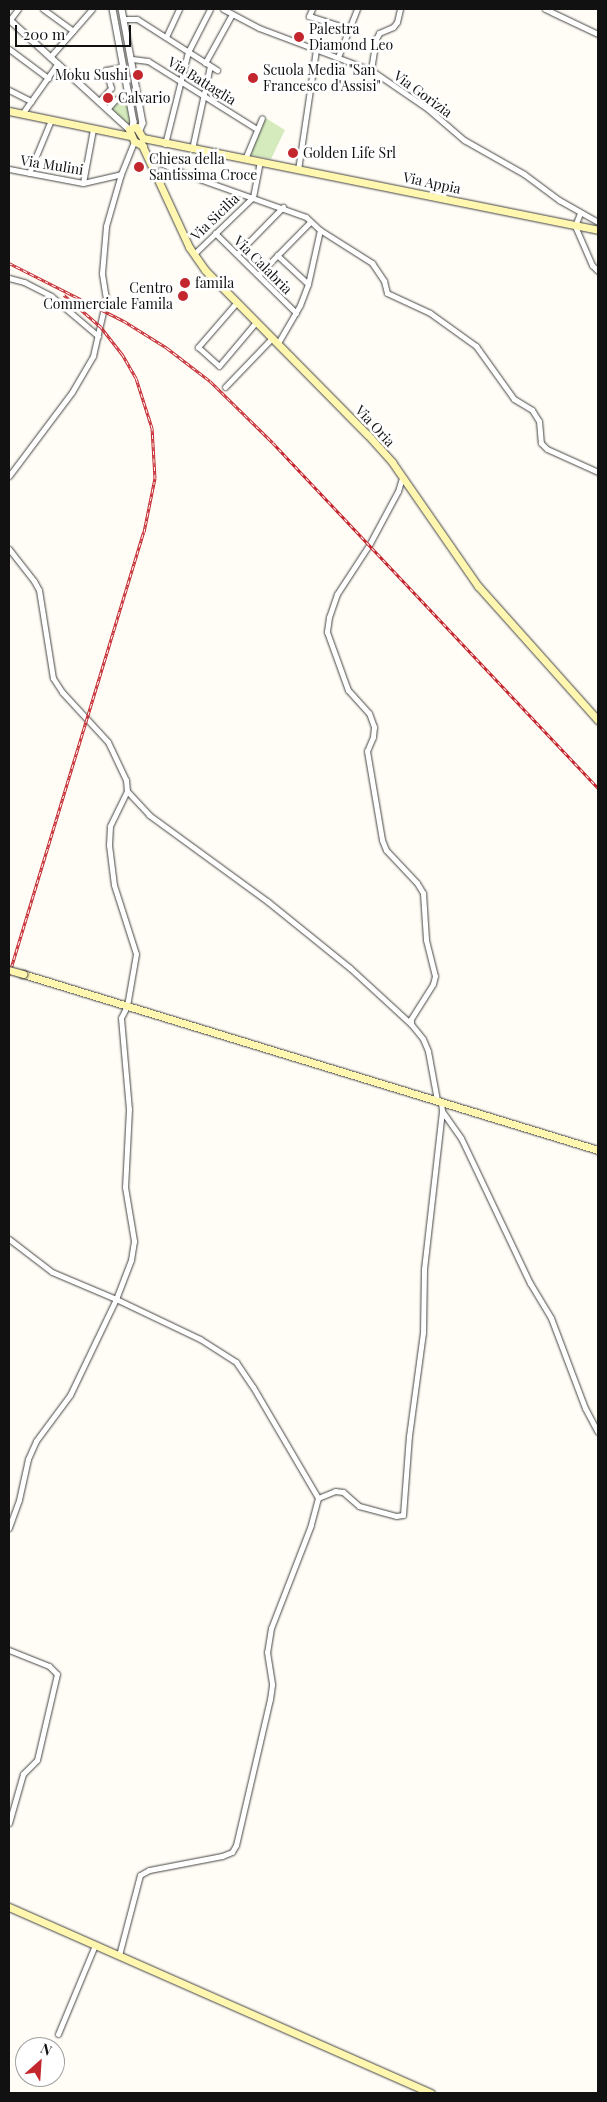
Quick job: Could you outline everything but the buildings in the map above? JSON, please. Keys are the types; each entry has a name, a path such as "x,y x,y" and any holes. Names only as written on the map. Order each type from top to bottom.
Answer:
{"main road":[{"name":"Via Appia","path":"9,111 598,230"},
{"name":"Via Oria","path":"136,137 150,159 194,254 209,275 367,434 402,478 478,586 598,720"},
{"path":"9,970 598,1150"},
{"path":"9,1907 431,2093"}],"street":[{"path":"18,9 9,20 58,63 136,137"},
{"path":"43,9 73,31"},
{"path":"50,57 91,9"},
{"path":"113,9 136,137"},
{"path":"9,476 84,375 92,360 98,336 106,299 102,273 106,226 121,174 143,123 122,9"},
{"path":"166,37 179,9"},
{"path":"165,144 188,52 210,9"},
{"name":"Via Gorizia","path":"223,9 259,28 338,56 371,70 428,109 464,140 524,174 580,213 598,222"},
{"path":"312,9 309,16 349,29"},
{"path":"338,56 357,9"},
{"path":"371,70 376,39 379,33 393,27 397,22 400,9"},
{"path":"545,9 598,34"},
{"path":"192,149 208,65 232,14"},
{"path":"124,19 134,17 217,70"},
{"path":"9,49 48,78"},
{"path":"298,170 316,49"},
{"name":"Via Battaglia","path":"132,59 148,61 257,129"},
{"path":"22,114 58,63"},
{"path":"99,101 110,88 106,70 123,67"},
{"path":"9,90 31,101"},
{"path":"107,109 115,100 128,91"},
{"path":"245,159 262,118"},
{"path":"29,173 51,120"},
{"path":"83,183 93,129"},
{"path":"150,159 226,189 306,217 320,230 372,263 384,281 387,293 430,313 476,346 514,399 532,410 541,430 541,443 547,449 598,472"},
{"path":"253,197 260,162"},
{"name":"Via Mulini","path":"9,169 83,183 121,174"},
{"name":"Via Sicilia","path":"194,254 253,197"},
{"path":"237,254 283,208"},
{"path":"580,213 575,226 592,265 598,271"},
{"path":"258,275 310,222"},
{"path":"225,387 275,341 296,313 308,284 320,230"},
{"name":"Via Calabria","path":"215,233 296,313"},
{"path":"277,254 308,284"},
{"path":"9,278 24,282 52,296 98,336"},
{"path":"237,302 198,347 219,366 256,322"},
{"path":"402,478 398,491 382,522 337,594 328,617 327,632 348,690 369,713 374,727 373,737 367,751 382,840 386,850 417,883 423,893 426,940 435,976 433,984 411,1019 411,1024"},
{"path":"9,549 34,581 38,590 53,678 62,692 108,742 122,768 127,791 149,815 267,901 350,968 411,1024 423,1039 428,1051 442,1111 461,1138 530,1283 551,1318 585,1408 598,1432"},
{"path":"9,1528 19,1500 28,1459 36,1441 70,1395 116,1299 131,1260 134,1241 125,1187 128,1109 121,1018 127,1006 136,954 114,885 109,836 110,826 127,791"},
{"path":"318,1498 335,1491 343,1492 359,1506 396,1516 403,1515 409,1436 423,1333 424,1269 442,1111"},
{"path":"9,1239 52,1272 116,1299 200,1339 236,1362 253,1386 318,1498 314,1517 272,1628 267,1652 272,1685 270,1699 236,1845 232,1852 222,1856 149,1870 140,1875 118,1955"},
{"path":"9,1650 49,1666 57,1674 37,1760 23,1774 9,1823"},
{"path":"58,2034 95,1945"}],"green space":[{"path":"127,94 132,123 127,125 113,111 113,108"},
{"path":"264,117 285,130 271,159 249,155"}],"railway":[{"path":"9,263 124,321 167,348 210,381 273,443 598,788"},
{"path":"9,975 144,532 155,478 152,428 136,378 122,354 101,327 64,295"}],"place":[{"name":"Palestra Diamond Leo","path":"299,37"},
{"name":"Moku Sushi","path":"138,75"},
{"name":"Scuola Media \"San Francesco d'Assisi\"","path":"253,78"},
{"name":"Calvario","path":"108,98"},
{"name":"Golden Life Srl","path":"293,153"},
{"name":"Chiesa della Santissima Croce","path":"139,167"},
{"name":"famila","path":"185,283"},
{"name":"Centro Commerciale Famila","path":"183,296"}]}
